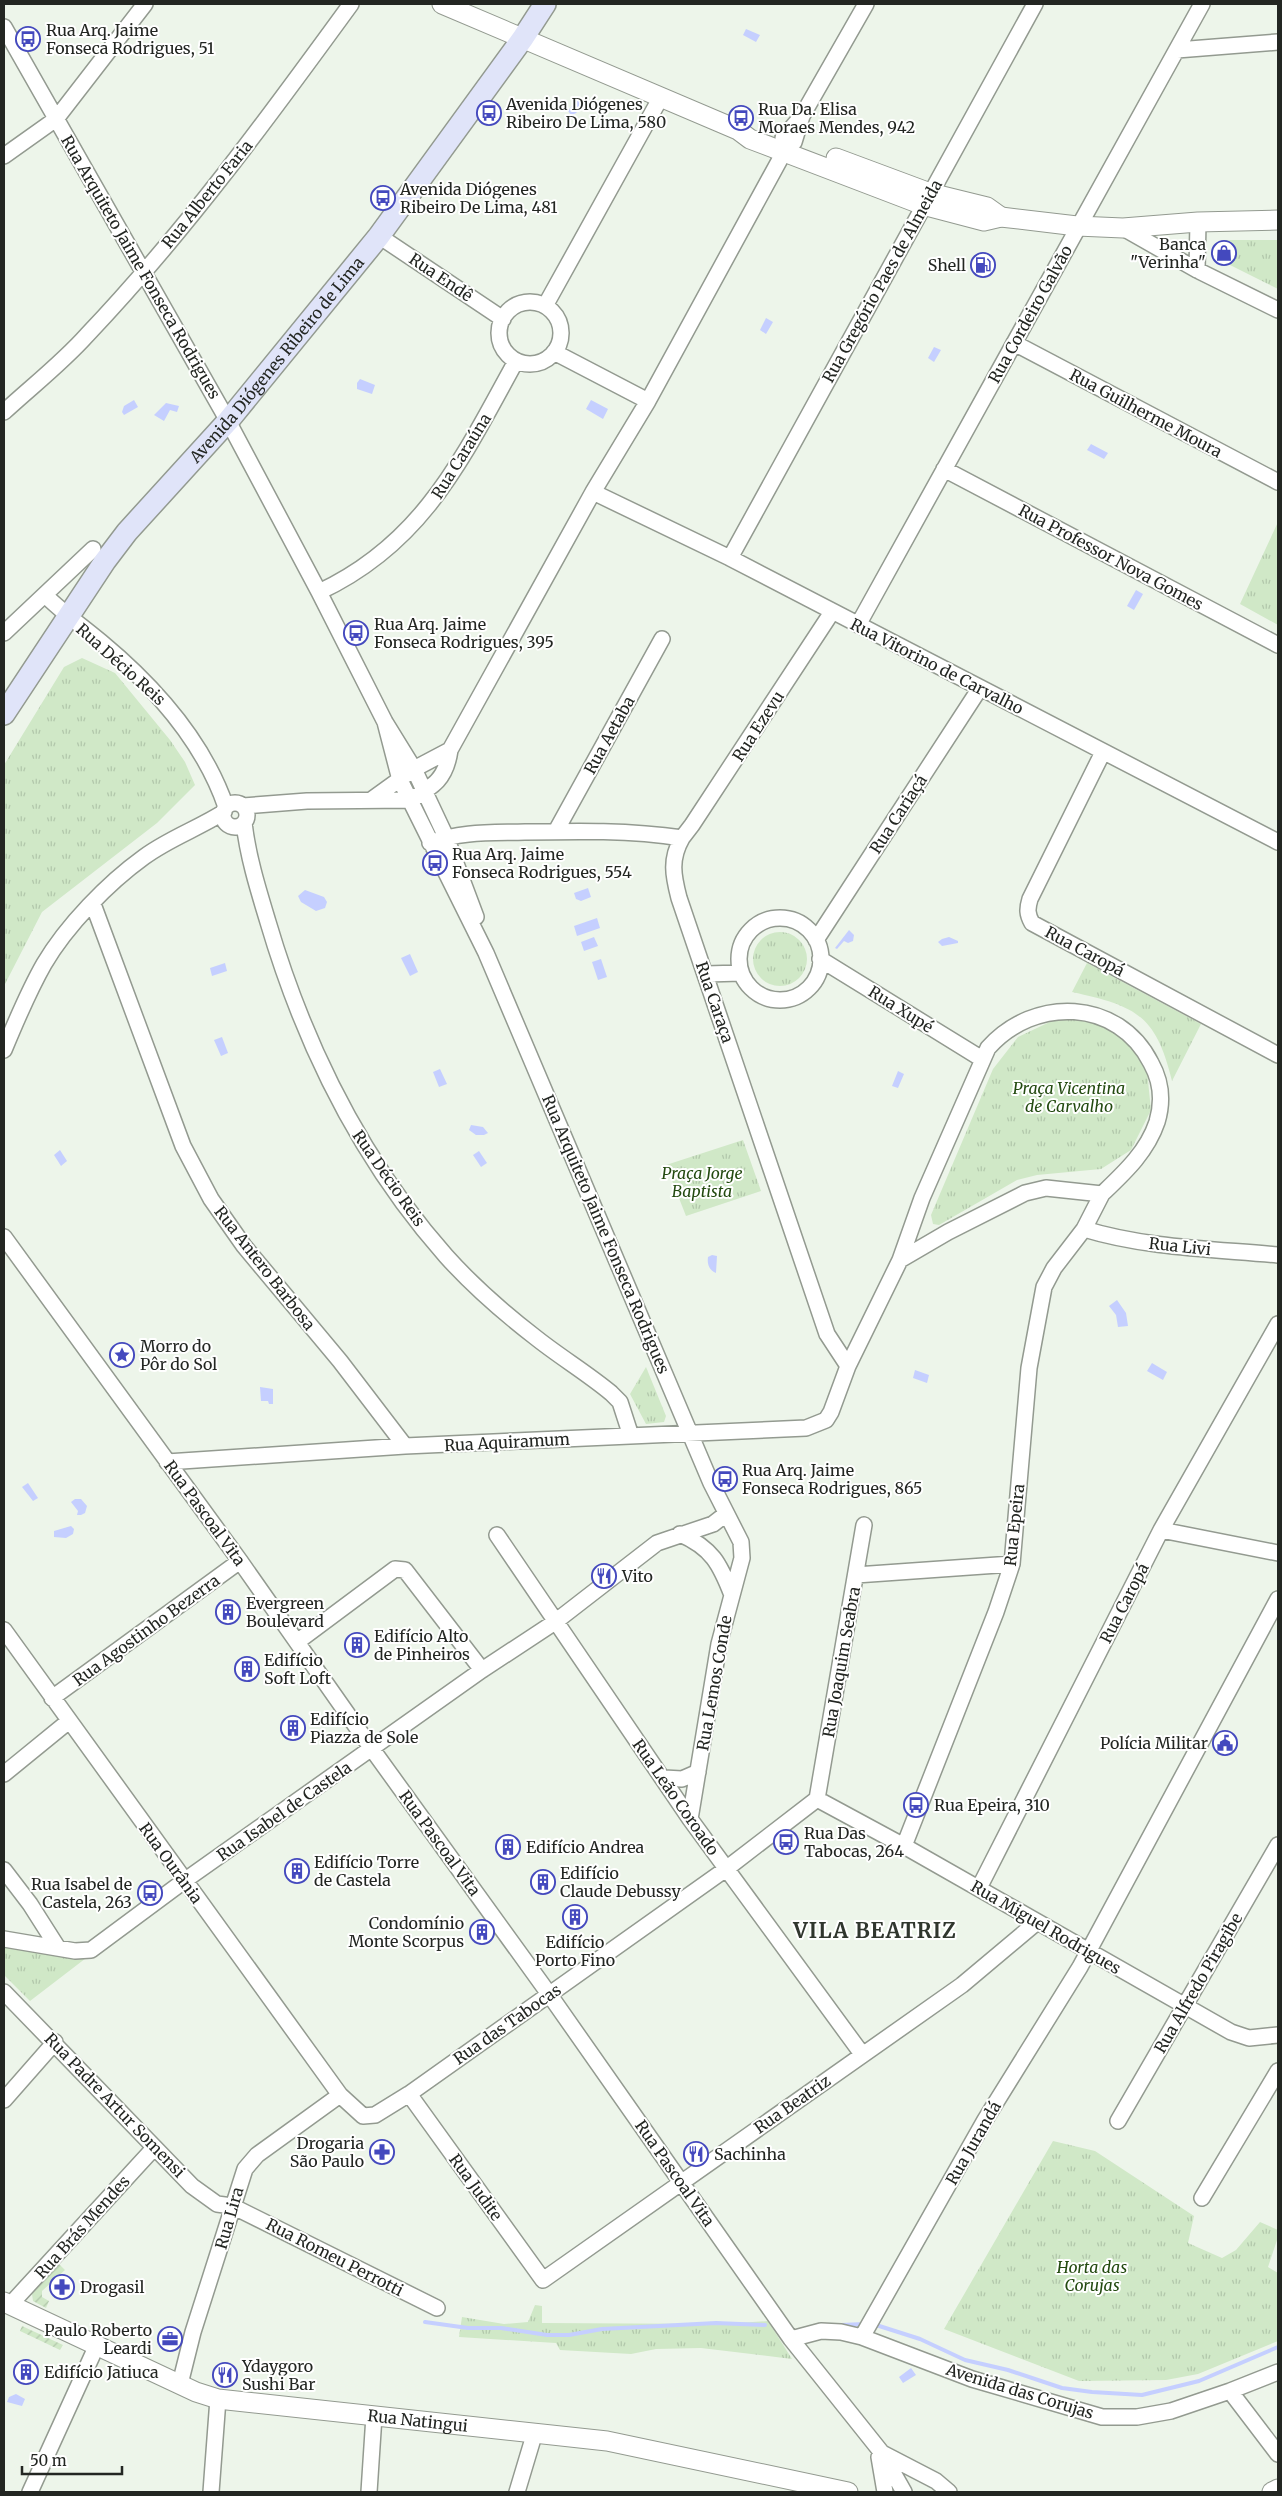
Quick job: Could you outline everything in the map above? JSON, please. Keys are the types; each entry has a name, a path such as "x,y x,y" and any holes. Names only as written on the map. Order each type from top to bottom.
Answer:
{"main road":[{"name":"Avenida Diógenes Ribeiro de Lima","path":"4,714 68,617 128,532 228,421 379,236 524,38 545,4"}],"street":[{"path":"4,156 56,118 145,4"},
{"name":"Rua Alberto Faria","path":"4,412 86,337 144,271 256,135 351,4"},
{"path":"442,4 738,130 750,140 787,144 927,199 987,207 1002,217 1078,226 1123,228 1198,222 1278,220"},
{"path":"4,1050 26,998 45,962 114,881 146,855 207,823 269,804 410,800 424,792 444,774 450,750 594,492 648,401 802,116 866,4"},
{"name":"Rua Gregório Paes de Almeida","path":"730,558 1035,4"},
{"name":"Rua Cordeiro Galvão","path":"858,624 1202,4"},
{"name":"Rua Arquiteto Jaime Fonseca Rodrigues","path":"4,27 228,421 320,592 385,722 414,769 446,837 472,906 486,953"},
{"path":"1177,50 1278,42"},
{"path":"545,306 660,97"},
{"path":"1197,270 1198,222"},
{"path":"1123,228 1197,270 1278,310"},
{"name":"Rua Endê","path":"379,236 502,319"},
{"path":"537,303 545,306 557,319 560,327 558,344 554,352 541,362 533,364 516,361 503,347 500,328 502,319 507,312 521,304 537,303"},
{"name":"Rua Guilherme Moura","path":"1014,343 1278,482"},
{"path":"554,352 648,401"},
{"name":"Rua Caraúna","path":"320,592 350,578 364,568 393,544 427,509 462,459 516,361"},
{"name":"Rua Professor Nova Gomes","path":"944,470 1278,644"},
{"name":"Rua Vitorino de Carvalho","path":"594,492 730,558 1278,842"},
{"path":"4,633 93,549"},
{"name":"Rua Décio Reis","path":"45,595 68,617 100,642 164,702 183,727 220,789 235,815 288,986 303,1026 337,1098 376,1165 434,1241 472,1282 534,1337 611,1393 620,1402 631,1436"},
{"name":"Rua Ezevu","path":"682,838 692,826 832,612"},
{"name":"Rua Aetaba","path":"556,831 662,639"},
{"name":"Rua Cariaçá","path":"816,940 980,688"},
{"name":"Rua Arquiteto Jaime Fonseca Rodrigues","path":"385,722 400,780 486,953 726,1514"},
{"path":"371,800 414,769 450,750"},
{"name":"Rua Caropá","path":"1103,752 1030,899 1027,907 1032,923 1278,1055"},
{"path":"430,842 460,833 556,831 642,833 682,838"},
{"name":"Rua Caraça","path":"682,838 674,851 672,866 675,882 828,1334 848,1366"},
{"name":"Rua Antero Barbosa","path":"93,904 183,1146 211,1199 244,1246 340,1361 406,1446"},
{"path":"778,918 793,921 806,928 816,940 820,959 818,972 813,983 804,992 793,998 780,1000 756,993 747,984 741,973 739,958 742,943 751,930 764,922 778,918"},
{"name":"Rua Xupé","path":"820,959 982,1059"},
{"path":"706,974 741,973"},
{"path":"848,1366 900,1260 922,1198 982,1059 1000,1035 1014,1026 1044,1013 1080,1012 1113,1022 1129,1032 1140,1045 1156,1071 1160,1085 1161,1104 1150,1138 1132,1164 1102,1194 1046,1188 1025,1193 948,1232 900,1260"},
{"name":"Rua Epeira","path":"904,1846 996,1612 1012,1564 1029,1368 1044,1287 1054,1268 1084,1229 1102,1194"},
{"name":"Rua Livi","path":"1084,1229 1111,1237 1153,1244 1278,1255"},
{"name":"Rua Pascoal Vita","path":"4,1237 240,1561 372,1749 550,1994 791,2339 880,2451 904,2492"},
{"name":"Rua Caropá","path":"979,1888 1161,1530 1278,1324"},
{"name":"Rua Aquiramum","path":"167,1462 406,1446 806,1428 826,1420 835,1402 848,1366"},
{"name":"Rua Isabel de Castela","path":"4,1939 74,1951 91,1950 184,1881 482,1670 555,1622 657,1543 713,1524 726,1514"},
{"name":"Rua Lemos Conde","path":"690,1819 719,1644 742,1558 740,1542 726,1514"},
{"name":"Rua Joaquim Seabra","path":"817,1799 864,1525"},
{"path":"1161,1530 1278,1553"},
{"name":"Rua Lemos Conde","path":"680,1534 698,1542 718,1562 732,1596"},
{"name":"Rua Leão Coroado","path":"497,1535 664,1778 690,1819 862,2054"},
{"name":"Rua Agostinho Bezerra","path":"52,1698 240,1561"},
{"path":"856,1575 1012,1564"},
{"path":"297,1642 395,1569 402,1568 482,1670"},
{"name":"Rua Jurandá","path":"864,2333 985,2120 1088,1951 1278,1599"},
{"name":"Rua Ourânia","path":"4,1630 340,2095"},
{"path":"4,1774 69,1721"},
{"name":"Rua Lemos Conde","path":"664,1778 682,1779 698,1772"},
{"name":"Rua Miguel Rodrigues","path":"817,1799 979,1888 1185,2007 1241,2036 1261,2038 1278,2035"},
{"name":"Rua das Tabocas","path":"340,2095 359,2114 376,2115 409,2094 726,1869 817,1799"},
{"name":"Rua Alfredo Piragibe","path":"1118,2121 1278,1845"},
{"path":"4,1870 30,1904 58,1948"},
{"name":"Rua Beatriz","path":"543,2280 962,1985 1037,1922"},
{"name":"Rua Padre Artur Somensi","path":"4,1992 55,2042 192,2186 218,2204 232,2206"},
{"path":"4,2100 55,2042"},
{"path":"1202,2198 1278,2071"},
{"name":"Rua Judite","path":"409,2094 543,2280"},
{"name":"Rua Lira","path":"180,2384 244,2169 257,2155 340,2095"},
{"name":"Rua Brás Mendes","path":"7,2304 154,2148"},
{"name":"Rua Romeu Perrotti","path":"232,2206 437,2308"},
{"name":"Rua Natingui","path":"7,2304 180,2384 218,2399 607,2441 848,2492"},
{"name":"Avenida das Corujas","path":"791,2339 832,2330 864,2333 972,2379 1102,2417 1137,2417 1171,2411 1278,2372"},
{"path":"30,2492 97,2345"},
{"path":"1230,2391 1278,2454"},
{"path":"211,2492 218,2399"},
{"path":"369,2492 374,2416"},
{"path":"516,2492 535,2432"},
{"path":"880,2451 884,2492"},
{"name":"Rua Pascoal Vita","path":"880,2451 936,2481 949,2492"},
{"path":"1272,2492 1278,2488"}],"green space":[{"path":"1224,240 1278,240 1278,289 1216,258 1213,245"},
{"path":"1278,522 1278,625 1240,604"},
{"path":"82,658 115,673 170,740 185,762 195,785 157,823 42,912 4,986 4,765 64,667"},
{"path":"780,932 790,934 799,940 805,949 807,959 805,969 799,978 790,984 780,986 770,984 761,978 755,969 753,959 755,949 761,940 770,934"},
{"name":"Praça Vicentina de Carvalho","path":"1087,963 1201,1024 1172,1081 1166,1059 1158,1041 1150,1027 1140,1017 1112,1002 1072,992"},
{"name":"Praça Vicentina de Carvalho","path":"1056,1019 1093,1020 1125,1038 1147,1071 1151,1110 1131,1150 1101,1169 1037,1175 1017,1180 939,1225 933,1224 931,1215 993,1069 1018,1037"},
{"name":"Praça Jorge Baptista","path":"743,1140 761,1191 686,1216 666,1165"},
{"path":"646,1367 666,1416 664,1422 646,1424 630,1394"},
{"path":"4,1945 90,1955 30,2001 4,1975"},
{"name":"Horta das Corujas","path":"1053,2141 1095,2151 1194,2216 1188,2243 1222,2258 1236,2250 1260,2222 1278,2230 1278,2237 1268,2267 1278,2273 1278,2341 1198,2374 1166,2380 1079,2381 944,2329"},
{"path":"59,2264 65,2270 42,2291 42,2297 49,2301 46,2308 33,2301 32,2294"},
{"path":"535,2305 542,2306 542,2323 722,2324 768,2321 792,2359 701,2348 656,2349 631,2354 560,2350 556,2343 459,2337 462,2317 504,2324 528,2322"},
{"path":"22,2326 63,2345 60,2350 20,2331"}],"water":[{"path":"746,29 760,35 756,42 743,35"},
{"path":"576,100 581,101 580,108 578,112 571,115 568,111"},
{"path":"766,318 773,322 766,334 760,330"},
{"path":"934,347 941,350 934,362 928,358"},
{"path":"360,379 375,385 372,394 357,389 357,383"},
{"path":"134,400 138,407 124,415 122,412 124,406"},
{"path":"591,400 608,409 603,419 586,409"},
{"path":"166,403 179,406 177,412 170,410 164,421 154,415"},
{"path":"1091,444 1108,453 1104,459 1087,450"},
{"path":"1136,590 1143,594 1134,610 1127,606"},
{"path":"588,888 591,897 581,901 576,899 574,893"},
{"path":"305,890 324,897 327,902 325,908 316,911 301,902 298,896"},
{"path":"597,918 600,928 577,936 574,926"},
{"path":"849,930 854,935 853,941 848,943 844,941 837,949 835,948"},
{"path":"594,937 598,946 584,951 581,942"},
{"path":"949,937 958,941 958,943 942,946 938,942 942,939"},
{"path":"410,954 418,972 410,976 401,958"},
{"path":"601,959 607,977 598,980 592,962"},
{"path":"225,963 227,971 212,976 210,968"},
{"path":"222,1037 228,1053 221,1056 214,1040"},
{"path":"440,1069 447,1084 439,1087 433,1072"},
{"path":"898,1071 904,1074 898,1088 892,1086"},
{"path":"471,1125 483,1127 488,1133 476,1135 469,1130"},
{"path":"60,1150 67,1161 61,1166 54,1155"},
{"path":"479,1151 487,1163 481,1167 473,1155"},
{"path":"712,1255 717,1256 716,1273 708,1264 708,1257"},
{"path":"1117,1300 1126,1313 1128,1326 1118,1327 1116,1315 1109,1306"},
{"path":"1152,1363 1167,1372 1163,1380 1147,1371"},
{"path":"915,1370 929,1375 927,1383 913,1378"},
{"path":"260,1387 273,1389 273,1404 269,1404 268,1401 261,1401"},
{"path":"28,1483 38,1498 33,1501 22,1487"},
{"path":"75,1499 81,1499 87,1506 85,1513 77,1515 78,1511 71,1502"},
{"path":"71,1526 74,1529 73,1534 66,1538 54,1537 54,1531"},
{"path":"911,2368 916,2375 903,2383 899,2377"},
{"path":"16,2394 25,2399 22,2406 7,2402 9,2397"}],"waterway":[{"path":"425,2322 468,2328 501,2328 547,2335 569,2335 602,2329 716,2323 765,2325"},
{"path":"841,2325 864,2324"},
{"path":"873,2324 920,2339 965,2360 1008,2370 1062,2388 1142,2395 1199,2381 1278,2347"}],"place":[{"name":"Rua Arq. Jaime Fonseca Rodrigues, 51","path":"28,39"},
{"name":"Avenida Diógenes Ribeiro De Lima, 580","path":"489,113"},
{"name":"Rua Da. Elisa Moraes Mendes, 942","path":"741,118"},
{"name":"Avenida Diógenes Ribeiro De Lima, 481","path":"383,198"},
{"name":"Banca \"Verinha\"","path":"1224,253"},
{"name":"Shell","path":"983,265"},
{"name":"Rua Arq. Jaime Fonseca Rodrigues, 395","path":"356,633"},
{"name":"Rua Arq. Jaime Fonseca Rodrigues, 554","path":"435,863"},
{"name":"Morro do Pôr do Sol","path":"122,1355"},
{"name":"Rua Arq. Jaime Fonseca Rodrigues, 865","path":"725,1479"},
{"name":"Vito","path":"604,1576"},
{"name":"Evergreen Boulevard","path":"228,1612"},
{"name":"Edifício Alto de Pinheiros","path":"357,1645"},
{"name":"Edifício Soft Loft","path":"247,1669"},
{"name":"Edifício Piazza de Sole","path":"293,1728"},
{"name":"Polícia Militar","path":"1225,1743"},
{"name":"Rua Epeira, 310","path":"916,1805"},
{"name":"Rua Das Tabocas, 264","path":"786,1842"},
{"name":"Edifício Andrea","path":"508,1847"},
{"name":"Edifício Torre de Castela","path":"297,1871"},
{"name":"Edifício Claude Debussy","path":"543,1882"},
{"name":"Rua Isabel de Castela, 263","path":"150,1893"},
{"name":"Edifício Porto Fino","path":"575,1917"},
{"name":"Condomínio Monte Scorpus","path":"482,1932"},
{"name":"Drogaria São Paulo","path":"382,2152"},
{"name":"Sachinha","path":"696,2154"},
{"name":"Drogasil","path":"62,2287"},
{"name":"Paulo Roberto Leardi","path":"170,2339"},
{"name":"Edifício Jatiuca","path":"26,2372"},
{"name":"Ydaygoro Sushi Bar","path":"225,2375"}],"district":[{"name":"VILA BEATRIZ","path":"875,1931"}]}
